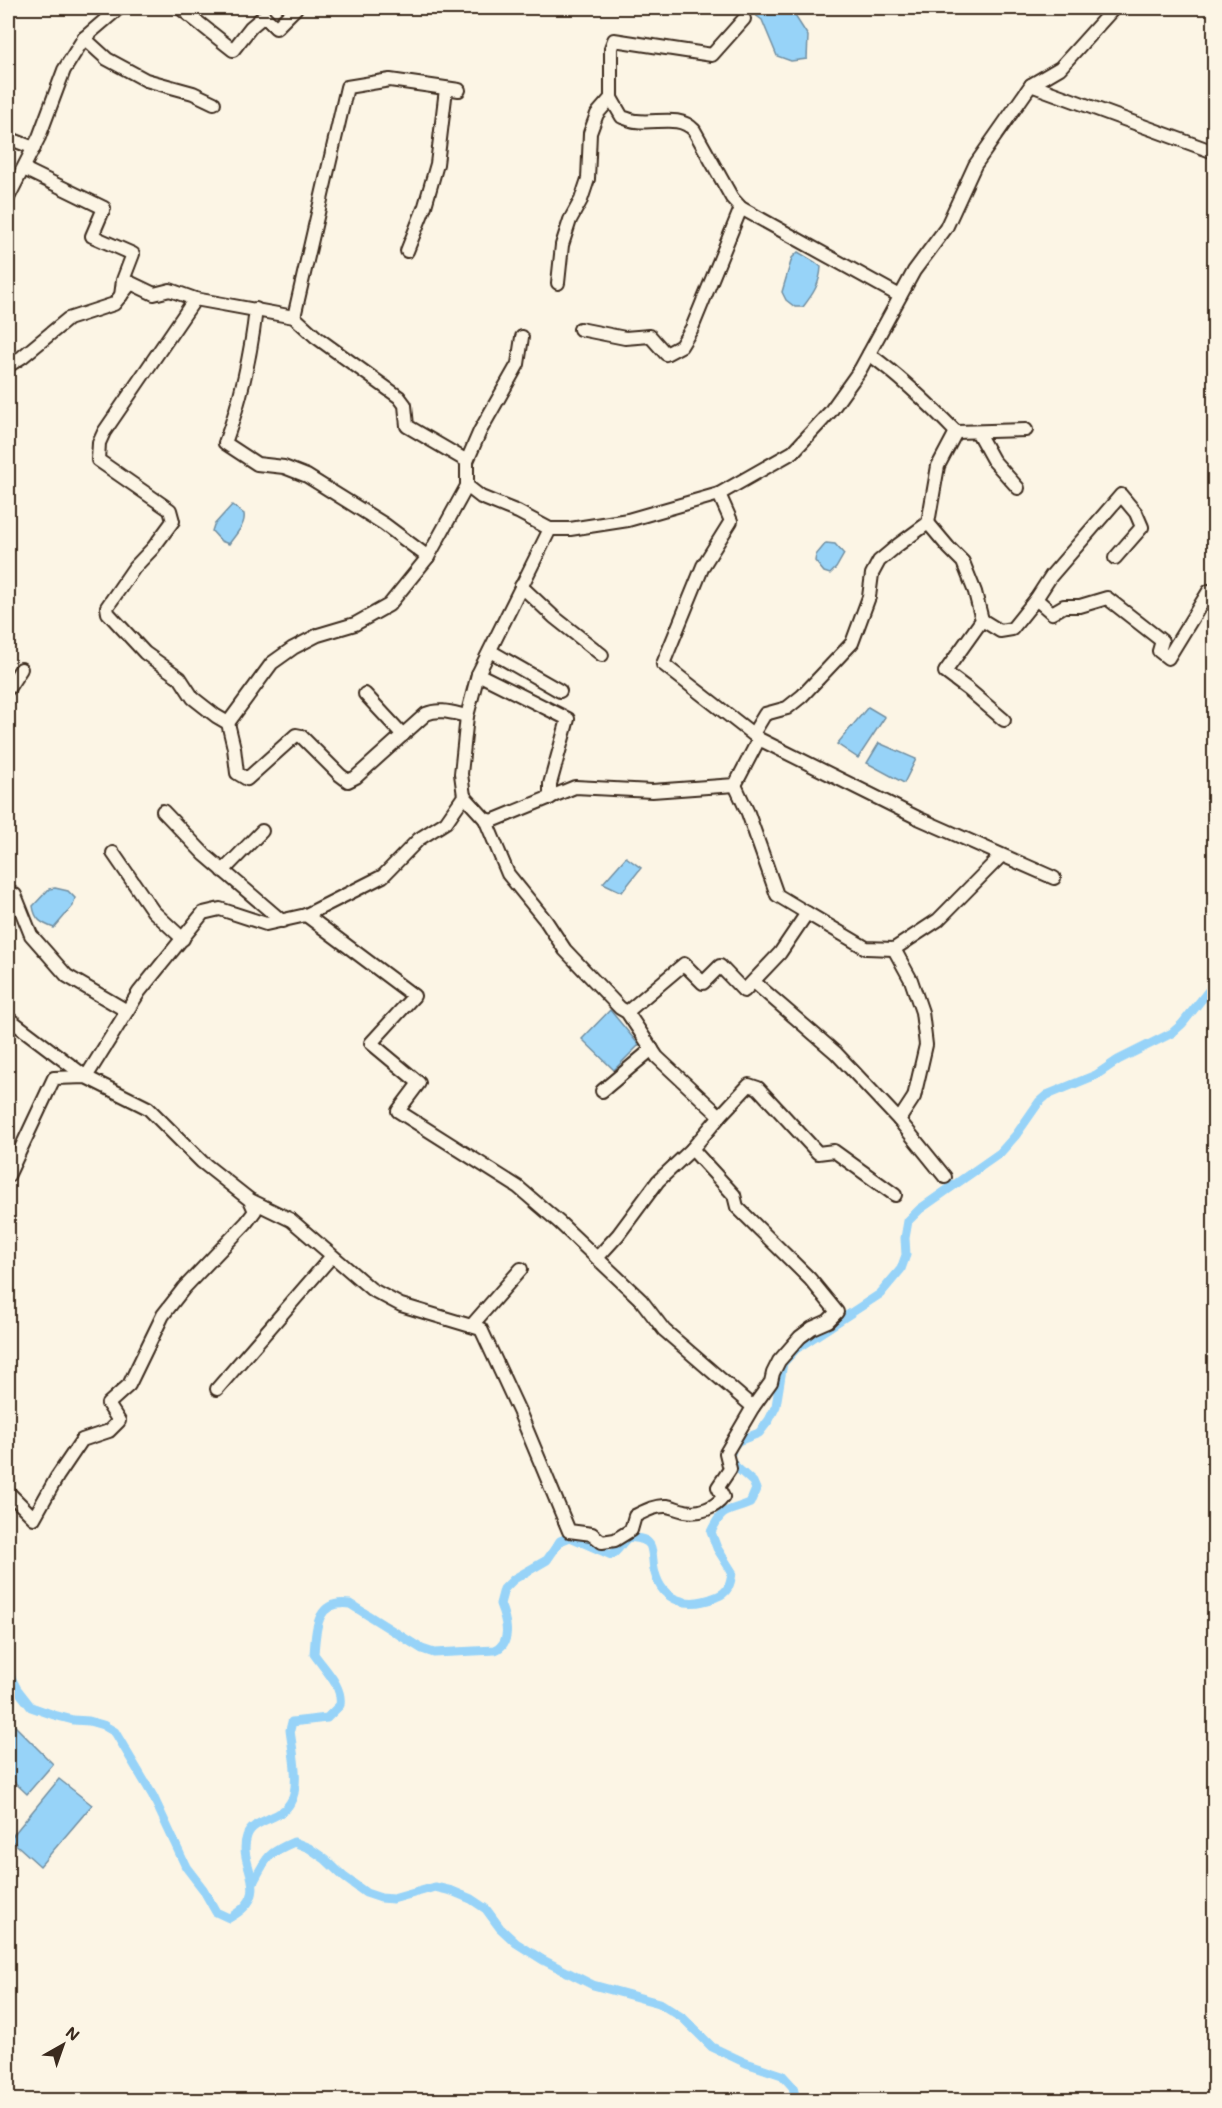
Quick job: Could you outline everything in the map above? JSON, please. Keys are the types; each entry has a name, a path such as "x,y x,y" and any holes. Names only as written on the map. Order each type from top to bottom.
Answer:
{"street":[{"path":"8,198 34,148 64,70 84,38 119,8"},
{"path":"180,8 233,50 251,27 264,16 276,28 296,8"},
{"path":"467,486 481,497 518,512 550,529 570,529 628,520 719,494 793,452 830,412 869,354 914,271 946,228 975,165 1031,86 1060,68 1114,8"},
{"path":"744,19 712,55 614,40 611,48 611,98 622,117 636,121 664,120 687,123 694,130 732,198 741,208 900,296"},
{"path":"84,38 107,59 146,80 193,93 214,103"},
{"path":"294,317 347,87 390,80 453,89 437,164 425,206 407,251"},
{"path":"1031,86 1215,152"},
{"path":"558,283 562,245 588,179 590,133 597,114 611,98"},
{"path":"8,138 34,148"},
{"path":"24,169 104,208 92,236 133,254 123,280 121,296"},
{"path":"580,328 625,338 650,336 666,354 681,346 702,306 741,208"},
{"path":"8,366 68,319 114,304 131,283 154,294 170,290 195,299 294,317 316,337 399,396 405,405 406,426 466,461"},
{"path":"195,299 104,432 99,443 98,459 170,510 173,521 153,548 134,568 107,607 108,613 144,653 180,678 193,698 228,723 237,774 247,778 296,735 301,736 340,776 348,781 356,777 426,714 434,711 467,716"},
{"path":"256,309 252,342 239,403 225,443 257,464 284,467 307,476 384,524 428,557"},
{"path":"228,723 272,663 293,648 318,635 355,624 389,605 428,557 467,486 466,461 480,431 519,364 522,337"},
{"path":"869,354 928,403 956,432 1026,430"},
{"path":"956,432 938,466 928,523 879,561 872,574 869,597 852,643 802,696 787,708 765,714 735,785 748,813 777,895 866,948 894,949 938,920 1000,856"},
{"path":"978,433 985,449 1018,488"},
{"path":"719,494 731,521 703,566 663,664 756,736 1000,856 1054,878"},
{"path":"928,523 963,562 975,592 982,620 1000,632 1012,629 1051,576 1121,495 1136,513 1142,526 1115,558"},
{"path":"550,529 478,674 467,716 460,774 464,796 485,819 508,874 546,921 565,950 620,1008 627,1012 657,1057 720,1116"},
{"path":"521,586 554,617 602,655"},
{"path":"1036,599 1052,613 1064,606 1080,606 1107,598 1162,641 1159,651 1168,658 1209,591"},
{"path":"982,620 945,672 1004,720"},
{"path":"490,651 560,691"},
{"path":"8,689 21,669"},
{"path":"478,674 568,719 550,784 550,798"},
{"path":"364,694 404,735"},
{"path":"485,819 492,821 500,819 574,787 652,791 735,785"},
{"path":"86,1077 139,992 203,913 220,909 266,924 306,915 383,876 419,839 446,822 464,796"},
{"path":"163,811 223,871 282,921"},
{"path":"223,871 262,831"},
{"path":"113,853 153,911 183,939"},
{"path":"8,891 15,895 31,935 67,976 127,1011"},
{"path":"627,1012 684,964 703,983 720,966 744,991 780,953 807,913"},
{"path":"306,915 414,996 371,1043 419,1083 398,1111 518,1187 641,1300 664,1329 753,1407"},
{"path":"894,949 911,980 922,1012 926,1045 914,1097 899,1120"},
{"path":"754,982 836,1053 899,1120 945,1178"},
{"path":"8,1018 86,1077 148,1108 202,1162 250,1200 291,1220 371,1289 401,1305 481,1329 519,1411 569,1531 592,1534 602,1542 615,1540 631,1530 635,1516 646,1510 667,1506 688,1512 706,1510 719,1502 723,1497 718,1487 730,1469 726,1453 753,1407 771,1382 776,1367 806,1333 828,1321 837,1312 810,1279 737,1208 734,1195 692,1149"},
{"path":"602,1091 652,1049"},
{"path":"8,1176 54,1078 86,1077"},
{"path":"597,1258 618,1235 658,1181 692,1149 749,1085 758,1088 818,1153 834,1151 895,1195"},
{"path":"9,1496 34,1518 57,1477 82,1440 109,1431 118,1421 108,1404 129,1385 163,1315 255,1211 250,1200"},
{"path":"217,1389 332,1256"},
{"path":"472,1325 520,1269"}],"water":[{"path":"746,8 790,8 808,36 807,59 791,61 777,56 762,20"},
{"path":"798,252 821,267 815,288 803,307 795,307 786,300 782,292 792,258"},
{"path":"232,505 244,514 244,518 240,530 229,544 221,541 212,531 214,525"},
{"path":"826,543 835,544 844,554 830,574 824,572 815,561 816,555"},
{"path":"868,707 885,717 858,758 837,744"},
{"path":"879,743 916,759 904,783 867,763"},
{"path":"626,857 641,868 622,892 603,883"},
{"path":"49,889 68,891 75,898 73,906 54,928 39,920 33,906"},
{"path":"610,1010 639,1045 614,1070 582,1039"},
{"path":"8,1719 53,1764 27,1794 8,1776"},
{"path":"59,1779 92,1805 40,1866 10,1839"}],"waterway":[{"path":"8,1672 17,1689 31,1707 73,1720 103,1725 115,1732 153,1796 186,1867 203,1889 216,1912 229,1918 251,1899 252,1879 245,1847 248,1833 258,1824 283,1811 293,1796 295,1778 290,1730 292,1722 327,1718 340,1705 336,1685 314,1654 317,1626 324,1611 330,1606 350,1604 422,1649 434,1653 495,1650 501,1647 506,1636 506,1623 500,1604 504,1589 514,1579 547,1560 560,1541 570,1537 611,1555 629,1537 638,1538 648,1543 651,1548 654,1570 659,1583 671,1597 687,1602 697,1602 723,1593 730,1584 732,1572 717,1548 711,1532 723,1514 750,1503 756,1489 753,1482 734,1465 730,1457 738,1441 759,1433 769,1420 776,1406 783,1363 796,1349 880,1294 901,1269 906,1255 905,1238 908,1221 920,1209 1000,1153 1039,1102 1047,1095 1096,1075 1118,1060 1172,1033 1214,984"},
{"path":"254,1881 269,1856 294,1842 309,1848 325,1859 366,1893 381,1898 393,1899 435,1887 452,1891 471,1899 486,1909 500,1928 516,1943 543,1960 593,1985 659,2003 683,2018 712,2047 746,2063 782,2075 793,2087 796,2100"}]}
